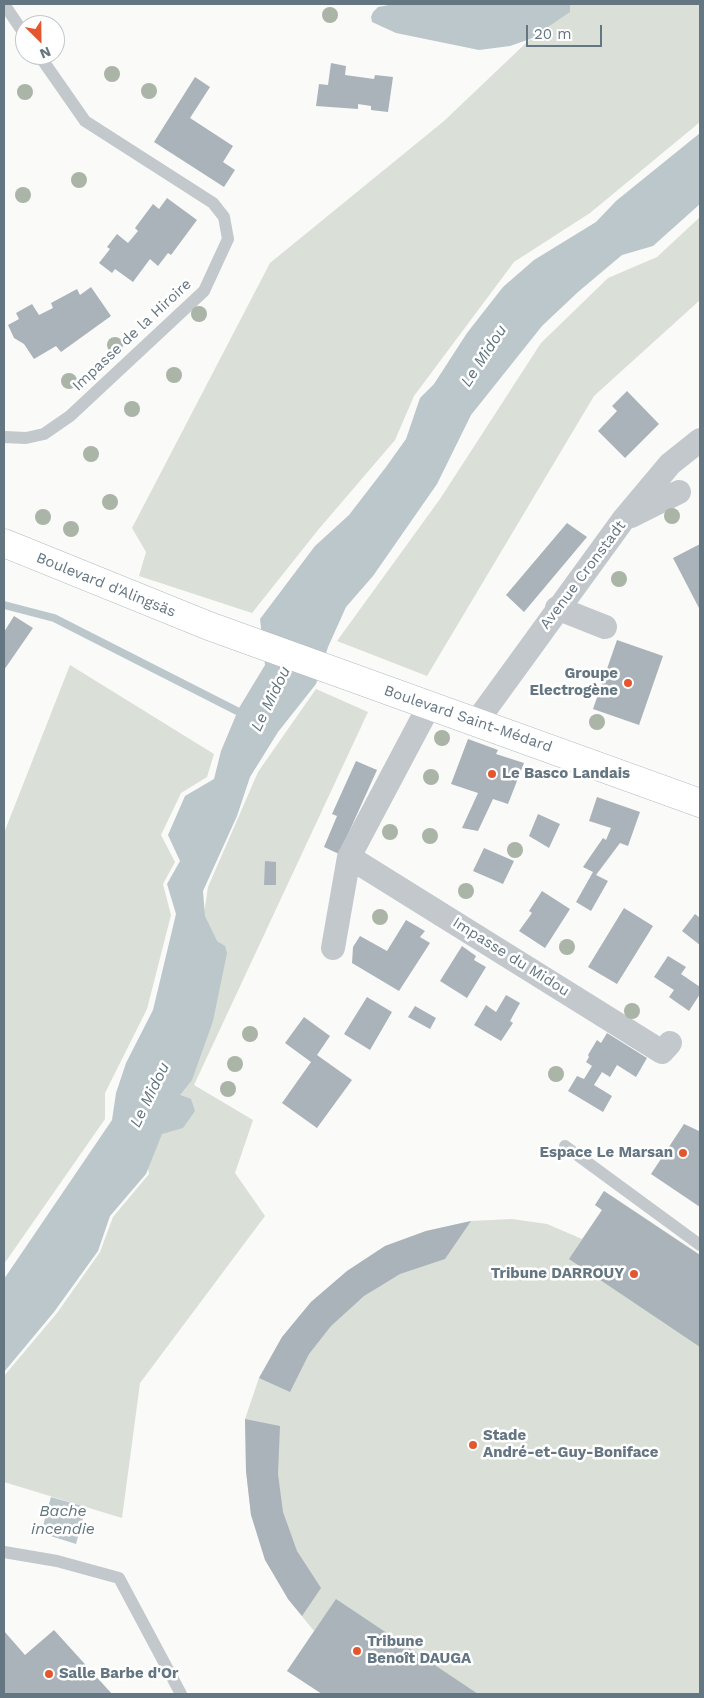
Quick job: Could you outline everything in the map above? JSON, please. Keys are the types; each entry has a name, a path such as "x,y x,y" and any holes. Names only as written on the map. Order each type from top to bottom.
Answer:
{"main road":[{"name":"Boulevard d'Alingsäs","path":"4,543 209,626 349,678"},
{"name":"Boulevard Saint-Médard","path":"349,678 477,721 700,803"}],"street":[{"name":"Avenue Cronstadt","path":"477,721 557,608 623,520 670,464 700,440"},
{"path":"623,520 679,492"},
{"path":"557,608 605,627"},
{"path":"333,948 349,856 429,706"},
{"name":"Impasse du Midou","path":"349,856 662,1052 670,1042"}],"lane":[{"path":"4,4 15,20"},
{"name":"Impasse de la Hiroire","path":"4,437 26,438 44,434 70,416 204,291 228,239 224,218 213,203 85,121 46,65"},
{"path":"565,1146 700,1245"},
{"path":"4,1552 57,1561 120,1578 181,1694"}],"shaded area":[{"path":"567,4 700,4 700,122 590,213 514,262 414,396 395,440 318,530 252,613 139,576 146,552 132,528 270,263 444,121"},
{"path":"700,217 700,300 594,396 427,676 337,641 440,499 541,343 608,278 657,257"},
{"path":"70,665 214,754 207,777 181,793 161,835 175,862 163,884 171,915 147,1009 105,1093 105,1119 4,1264 4,833"},
{"path":"316,689 368,712 194,1085 253,1120 235,1173 265,1216 140,1383 122,1518 4,1482 4,1376 57,1313 100,1252 113,1217 149,1174 145,1150 189,1015 208,887 258,772"},
{"name":"Stade André-et-Guy-Boniface","path":"604,1191 700,1255 700,1694 322,1694 287,1671 314,1631 288,1599 251,1515 246,1471 245,1419 259,1378 282,1337 311,1302 347,1271 385,1246 426,1231 471,1221 512,1219 547,1224 582,1239 602,1210 595,1205"}],"water":[{"path":"394,4 570,4 570,12 530,39 510,46 479,50 396,33 372,22 373,12 378,7"},
{"name":"Le Midou","path":"700,133 700,204 653,246 622,255 578,292 542,326 471,415 437,484 373,576 346,607 328,647 316,684 278,732 250,777 237,816 203,891 205,916 217,941 225,946 227,953 213,1021 192,1080 180,1095 191,1099 195,1111 183,1128 162,1134 146,1174 110,1216 98,1251 54,1312 4,1372 4,1279 112,1120 116,1093 126,1063 153,1010 176,914 167,884 180,861 168,835 185,796 214,779 221,751 239,708 265,665 260,619 315,546 349,515 386,467 406,439 420,398 434,384 467,333 503,287 534,260 596,222 616,201"},
{"name":"Bache incendie","path":"51,1497 86,1507 76,1544 41,1533"}],"building":[{"path":"331,63 346,66 345,75 374,79 375,75 393,77 388,112 371,110 371,106 358,104 358,109 316,106 319,84 328,85"},
{"path":"195,77 210,87 190,118 233,146 223,162 235,170 224,187 154,142"},
{"path":"167,198 197,220 171,255 168,253 158,266 150,259 133,282 115,269 112,273 99,263 110,249 107,247 117,234 128,243 138,231 135,228 153,204 159,209"},
{"path":"91,287 111,316 61,352 56,346 34,359 24,344 14,338 8,325 19,319 16,313 32,304 39,315 53,308 51,303 77,289 80,295"},
{"path":"627,391 659,424 625,458 598,431 617,411 612,406"},
{"path":"567,523 587,537 524,612 506,595"},
{"path":"700,544 700,610 673,558"},
{"path":"14,616 33,628 4,670 4,632"},
{"name":"Groupe Electrogène","path":"617,640 663,656 639,725 593,709"},
{"path":"468,739 498,750 496,754 524,763 508,804 493,799 478,831 462,828 478,793 451,784"},
{"path":"356,761 377,770 339,854 324,847 337,816 332,814"},
{"path":"597,797 640,812 628,846 620,843 596,875 608,881 591,911 576,902 593,872 583,867 603,838 606,840 611,828 589,821"},
{"path":"538,814 560,824 549,848 529,836"},
{"path":"484,848 514,861 503,884 473,871"},
{"path":"265,861 276,862 276,885 264,885"},
{"path":"542,891 570,909 545,948 519,931 532,913 529,911"},
{"path":"624,908 653,926 617,984 588,967"},
{"path":"695,914 700,918 700,945 682,931"},
{"path":"406,920 425,931 420,937 430,943 399,991 352,963 353,947 360,936 387,951"},
{"path":"462,946 476,956 474,960 486,967 467,998 440,981"},
{"path":"668,956 686,967 681,974 700,987 700,994 689,1011 669,997 674,990 654,977"},
{"path":"506,995 520,1003 510,1021 513,1023 501,1041 474,1025 486,1005 496,1012"},
{"path":"367,997 392,1012 370,1050 344,1034"},
{"path":"415,1006 436,1018 430,1029 408,1017"},
{"path":"304,1017 330,1036 317,1055 352,1080 317,1128 282,1103 311,1062 285,1043"},
{"path":"607,1033 647,1058 636,1077 617,1065 610,1077 602,1072 594,1085 612,1096 603,1112 568,1091 577,1076 584,1079 592,1066 586,1062 589,1057 588,1055 597,1040 601,1043"},
{"name":"Espace Le Marsan","path":"684,1124 699,1131 700,1129 700,1207 651,1174"},
{"name":"Tribune DARROUY","path":"604,1191 700,1255 700,1347 569,1259 602,1210 595,1205"},
{"path":"471,1221 445,1259 400,1274 364,1296 331,1326 309,1354 290,1392 259,1378 282,1337 311,1302 347,1271 385,1246 426,1231"},
{"path":"245,1419 280,1426 278,1474 283,1512 297,1551 321,1588 302,1616 288,1599 265,1560 251,1515 246,1471"},
{"name":"Tribune Benoît DAUGA","path":"336,1599 478,1694 322,1694 287,1671"},
{"name":"Salle Barbe d'Or","path":"54,1630 112,1694 4,1694 4,1631 25,1655"}],"waterway":[{"path":"4,605 54,618 237,711"}],"place":[{"name":"Groupe Electrogène","path":"628,683"},
{"name":"Le Basco Landais","path":"492,774"},
{"name":"Espace Le Marsan","path":"683,1153"},
{"name":"Tribune DARROUY","path":"634,1274"},
{"name":"Stade André-et-Guy-Boniface","path":"473,1445"},
{"name":"Tribune Benoît DAUGA","path":"357,1651"},
{"name":"Salle Barbe d'Or","path":"49,1674"}]}
